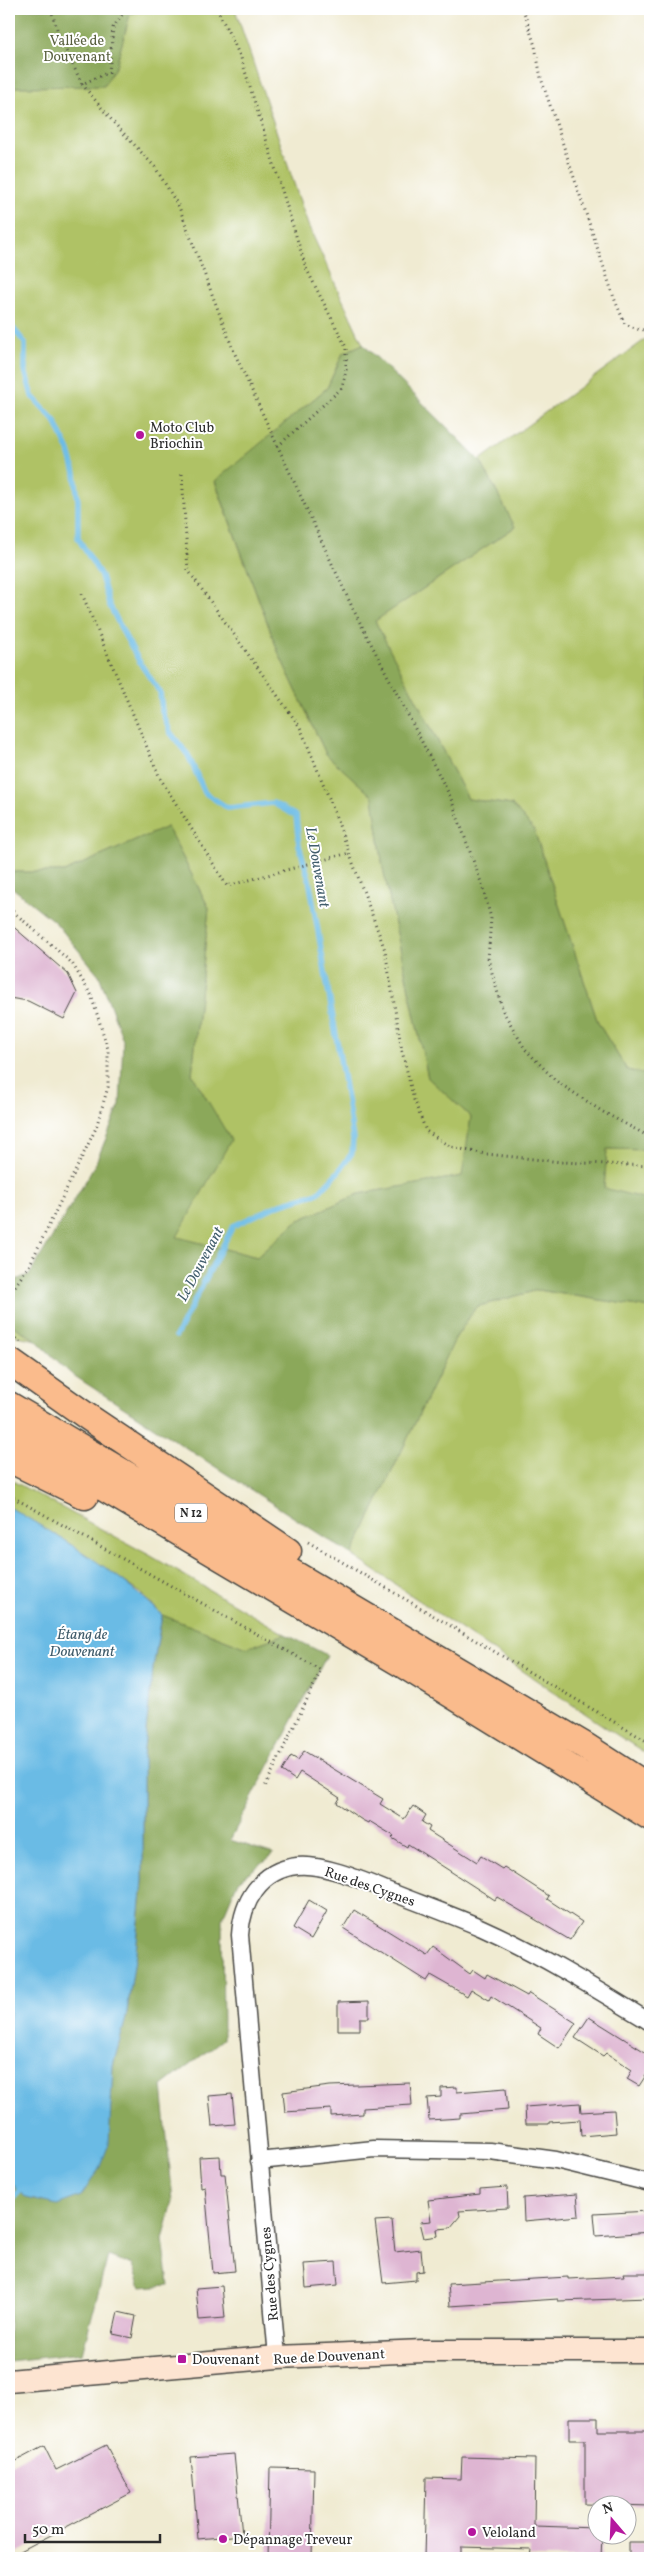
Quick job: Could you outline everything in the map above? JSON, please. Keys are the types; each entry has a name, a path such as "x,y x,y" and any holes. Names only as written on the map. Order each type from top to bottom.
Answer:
{"highway":[{"path":"16,1352 88,1417 316,1570 374,1621"},
{"name":"N 12","path":"9,1405 585,1746 650,1788"},
{"name":"N 12","path":"9,1432 402,1664 650,1817"},
{"name":"N 12","path":"9,1459 41,1473 106,1507 151,1516"}],"main road":[{"name":"Rue de Douvenant","path":"9,2381 277,2358 424,2351 650,2351"}],"street":[{"name":"Rue des Cygnes","path":"277,2358 240,1935 241,1917 251,1893 257,1887 276,1872 295,1866 308,1866 362,1880 483,1928 582,1981 650,2022"},
{"path":"259,2162 374,2148 490,2151 556,2160 650,2183"}],"path":[{"path":"51,9 59,36 82,84 155,168 179,208 234,352 353,609 450,796 482,885 491,918 488,959 503,1011 525,1049 556,1081 602,1112 650,1138"},
{"path":"82,84 109,72 113,28 126,9"},
{"path":"217,9 241,58 306,268 346,347 346,370 342,388 278,446"},
{"path":"524,9 535,46 541,78 614,298 626,324 640,330 650,330"},
{"path":"182,474 188,570 300,727 385,950 402,1050 414,1100 426,1131 451,1147 486,1154 562,1162 650,1166"},
{"path":"82,594 160,778 227,886 349,853"},
{"path":"9,908 72,963 91,995 108,1049 108,1087 96,1128 30,1264 9,1295"},
{"path":"9,1331 16,1352"},
{"path":"9,1495 320,1670 264,1790"},
{"path":"304,1540 650,1743"}],"green space":[{"name":"Vallée de Douvenant","path":"9,9 145,9 130,14 116,66 104,86 9,87"},
{"name":"Moto Club Briochin","path":"145,9 235,9 308,225 363,344 343,353 327,388 215,482 279,654 326,754 373,796 383,868 428,1078 471,1117 463,1176 359,1194 297,1221 257,1257 176,1237 230,1140 192,1075 209,908 167,827 64,872 9,872 9,87 104,86 116,66 130,14"},
{"path":"650,336 650,1075 627,1070 598,1023 534,830 512,805 468,799 375,621 515,527 480,460"},
{"path":"363,344 480,460 515,527 375,621 468,799 512,805 534,830 598,1023 627,1070 650,1075 650,1150 607,1149 604,1188 650,1200 650,1308 538,1290 476,1307 456,1337 352,1555 70,1373 36,1340 9,1323 9,1283 30,1274 94,1167 120,1105 123,1040 99,975 55,922 9,885 9,872 64,872 167,827 209,908 192,1074 231,1140 177,1237 257,1257 297,1221 359,1194 462,1176 471,1117 428,1078 383,868 373,797 326,754 279,654 215,481 327,388 343,353"},
{"path":"607,1149 650,1150 650,1200 604,1189"},
{"path":"538,1290 650,1308 650,1756 352,1555 456,1337 476,1307"},
{"path":"9,1323 36,1340 9,1334"},
{"path":"9,1479 151,1556 285,1634 247,1648 162,1615 141,1593 9,1507"},
{"path":"162,1615 247,1648 285,1634 327,1655 230,1840 274,1854 238,1881 222,1919 223,2039 162,2086 173,2201 163,2240 169,2285 141,2287 133,2265 108,2256 82,2353 9,2361 9,2179 26,2198 110,2118 113,2065 126,2018 136,1952 143,1881 143,1757 153,1668"}],"water":[{"name":"Étang de Douvenant","path":"9,1507 69,1543 109,1570 162,1615 153,1668 143,1757 143,1881 136,1952 126,2018 113,2065 109,2144 99,2169 81,2196 57,2205 26,2198 9,2179"}],"building":[{"path":"9,923 68,974 77,993 64,1019 28,1001 9,998"},
{"path":"304,1751 383,1799 380,1804 404,1819 413,1806 426,1815 422,1822 430,1827 428,1831 477,1862 481,1856 502,1869 504,1867 549,1896 547,1899 582,1922 570,1940 497,1897 495,1900 408,1844 407,1847 392,1838 394,1836 369,1821 368,1823 362,1820 337,1803 340,1798 300,1772 295,1780 282,1771 291,1756 298,1760"},
{"path":"309,1900 327,1911 311,1939 293,1928"},
{"path":"354,1910 427,1955 433,1947 470,1974 473,1970 485,1978 487,1974 527,1996 529,1993 576,2023 559,2048 538,2034 541,2028 491,1996 489,2000 471,1989 467,1996 430,1975 426,1981 343,1928"},
{"path":"369,2001 369,2018 360,2018 360,2030 338,2030 338,2002"},
{"path":"589,2017 650,2055 650,2069 639,2086 627,2079 632,2070 606,2053 603,2056 575,2038"},
{"path":"410,2083 412,2105 363,2108 363,2114 331,2116 331,2109 285,2112 283,2092 330,2086"},
{"path":"457,2087 457,2092 506,2088 508,2110 460,2114 460,2118 429,2120 427,2098 441,2097 441,2088"},
{"path":"232,2094 235,2124 212,2126 209,2096"},
{"path":"580,2103 581,2112 614,2110 616,2133 581,2136 580,2120 549,2122 549,2124 526,2124 525,2107"},
{"path":"220,2156 221,2174 225,2174 235,2271 213,2273 205,2187 201,2188 199,2157"},
{"path":"507,2187 508,2208 459,2211 460,2216 450,2228 437,2229 438,2236 424,2238 420,2222 431,2221 428,2200 480,2194 480,2189"},
{"path":"577,2194 579,2216 524,2221 523,2198"},
{"path":"649,2211 650,2232 596,2236 594,2214"},
{"path":"392,2220 395,2252 421,2249 423,2271 416,2272 416,2280 383,2283 375,2221"},
{"path":"336,2262 338,2285 306,2288 304,2264"},
{"path":"623,2273 650,2273 650,2298 558,2301 558,2299 450,2306 448,2284 568,2277 568,2279 624,2276"},
{"path":"222,2286 225,2318 199,2320 196,2288"},
{"path":"118,2312 136,2316 132,2338 113,2334"},
{"path":"569,2418 598,2418 598,2431 650,2431 650,2506 636,2506 636,2494 586,2494 585,2504 585,2440 569,2440"},
{"path":"106,2445 131,2493 9,2557 9,2465 44,2446 56,2470"},
{"path":"234,2454 242,2535 198,2539 191,2457"},
{"path":"462,2457 535,2459 534,2526 586,2528 586,2544 602,2544 601,2558 530,2558 531,2549 461,2547 461,2558 424,2558 426,2478 461,2479"},
{"path":"270,2468 314,2469 312,2558 268,2558"},
{"path":"650,2542 650,2558 629,2558 629,2544"}],"waterway":[{"name":"Le Douvenant","path":"9,323 25,343 25,370 32,396 55,421 69,451 75,473 78,501 78,538 101,576 109,604 125,636 160,692 162,711 170,732 188,755 205,793 228,808 273,803 296,816 299,845 309,879 348,1105 353,1139 352,1153 339,1171 318,1193 278,1205 233,1226 176,1336"},
{"name":"Le Douvenant","path":"9,2202 20,2191"}],"place":[{"name":"Moto Club Briochin","path":"140,435"},
{"name":"Douvenant","path":"182,2359"},
{"name":"Veloland","path":"472,2532"},
{"name":"Dépannage Treveur","path":"223,2539"}]}
